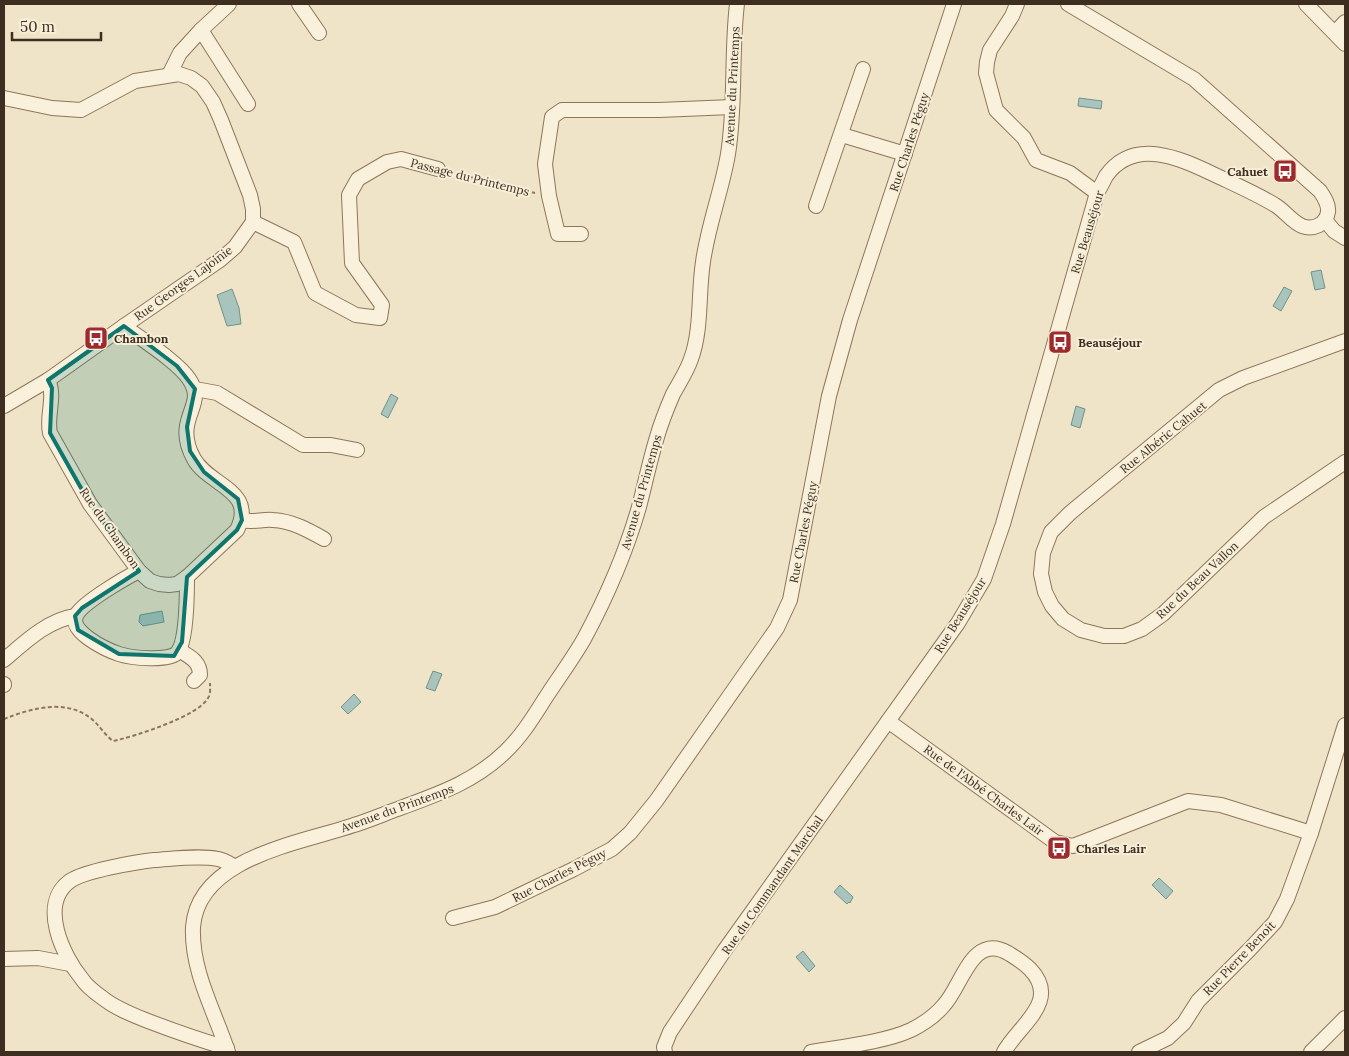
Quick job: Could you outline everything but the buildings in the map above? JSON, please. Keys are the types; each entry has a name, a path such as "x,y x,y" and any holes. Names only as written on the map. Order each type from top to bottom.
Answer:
{"street":[{"path":"169,75 180,53 229,4"},
{"path":"298,4 319,33"},
{"name":"Avenue du Printemps","path":"228,1050 196,964 193,946 193,923 200,903 215,883 235,867 263,852 353,825 465,783 487,768 515,741 582,642 622,555 638,508 657,436 671,398 691,359 697,330 706,245 728,154 737,4"},
{"name":"Rue Charles Péguy","path":"452,918 495,907 612,848 630,833 656,802 777,628 790,600 829,396 850,320 954,4"},
{"path":"1017,4 1012,16 990,50 987,62 986,73 996,110 1024,138 1036,160 1070,173 1097,193"},
{"path":"1068,4 1194,79 1320,191 1326,201 1328,211 1325,220 1334,231 1345,238"},
{"path":"1306,4 1345,44"},
{"path":"1334,33 1345,22"},
{"path":"201,30 248,104"},
{"path":"816,206 842,135 863,69"},
{"path":"4,98 52,108 81,110 136,81 179,74 191,78 202,86 213,102 250,195 253,222"},
{"name":"Passage du Printemps","path":"581,234 558,234 549,196 545,164 552,117 562,110 659,110 732,107"},
{"path":"842,135 905,154"},
{"name":"Rue Beauséjour","path":"888,721 958,623 984,579 1003,524 1097,193 1107,175 1135,155 1165,154 1192,164 1253,193 1277,206 1300,225 1309,228 1317,227 1325,220"},
{"name":"Passage du Printemps","path":"253,222 294,242 315,293 356,315 380,318 382,304 352,263 349,195 358,178 387,162 401,159 438,169"},
{"name":"Rue Georges Lajoinie","path":"4,406 48,380 220,260 235,247 253,222"},
{"path":"124,326 177,366 188,377 195,389 195,400 187,426 190,451 204,472 228,489 238,499 242,510 242,520 250,522 271,519 295,524 324,539"},
{"name":"Rue Albéric Cahuet","path":"1045,592 1041,574 1043,554 1051,532 1070,513 1219,390 1243,378 1345,341"},
{"name":"Rue du Chambon","path":"48,380 52,388 47,424 50,434 90,504 139,571 150,581 159,584 177,584 230,538 242,520"},
{"path":"195,389 217,393 303,445 331,445 357,450"},
{"name":"Rue du Beau Vallon","path":"1045,592 1052,606 1063,619 1081,630 1104,636 1124,636 1142,629 1163,614 1264,517 1345,462"},
{"path":"139,571 122,580 82,608 76,616 75,623 78,630 84,635 119,654 138,658 167,658 174,656 179,650 184,628 187,577"},
{"path":"4,660 26,641 52,624 65,617 76,616"},
{"path":"179,650 196,661 197,676"},
{"name":"Rue de l'Abbé Charles Lair","path":"888,721 1055,842 1073,846 1188,801 1221,805 1311,834"},
{"name":"Rue du Commandant Marchal","path":"665,1052 664,1047 670,1032 724,952 888,721"},
{"name":"Rue Pierre Benoit","path":"1139,1052 1168,1038 1184,1023 1198,1001 1275,922 1287,899 1311,834 1345,725"},
{"name":"Avenue du Printemps","path":"228,1050 129,1013 105,1000 83,981 70,964 55,926 55,906 59,891 71,881 88,874 137,862 175,858 218,859 235,867"},
{"path":"811,1052 891,1037 910,1030 928,1020 945,1004 977,954 988,948 1001,949 1023,962 1038,977 1042,990 1033,1014 1004,1052"},
{"path":"4,959 38,958 70,964"},
{"path":"1311,1052 1345,1018"}],"path":[{"name":"Passage du Printemps","path":"438,169 549,196"},
{"path":"4,719 29,710 70,707 94,721 113,742 146,732 200,708 209,697 210,685 208,675 197,676"}],"highlighted area":[{"path":"124,326 177,366 195,389 187,427 190,451 204,472 238,499 242,520 237,530 187,577 182,642 174,656 119,654 78,630 75,616 82,608 139,571 90,504 50,433 52,388 48,380"}],"water":[{"path":"1079,98 1102,101 1101,109 1078,106"},
{"path":"1321,270 1325,288 1315,290 1311,272"},
{"path":"1284,287 1292,291 1281,311 1273,306"},
{"path":"232,289 239,308 241,324 227,326 217,295"},
{"path":"391,394 398,398 388,418 381,414"},
{"path":"1076,406 1085,409 1080,428 1071,425"},
{"path":"162,611 164,622 143,626 139,622 140,615"},
{"path":"433,671 442,674 435,691 426,688"},
{"path":"354,694 361,702 348,714 341,707"},
{"path":"1159,878 1173,891 1166,899 1152,885"},
{"path":"840,885 853,897 850,903 847,904 834,892"},
{"path":"803,951 815,966 809,972 796,957"}],"place":[{"name":"Cahuet","path":"1285,171"},
{"name":"Chambon","path":"96,338"},
{"name":"Beauséjour","path":"1060,342"},
{"name":"Charles Lair","path":"1059,848"}]}
